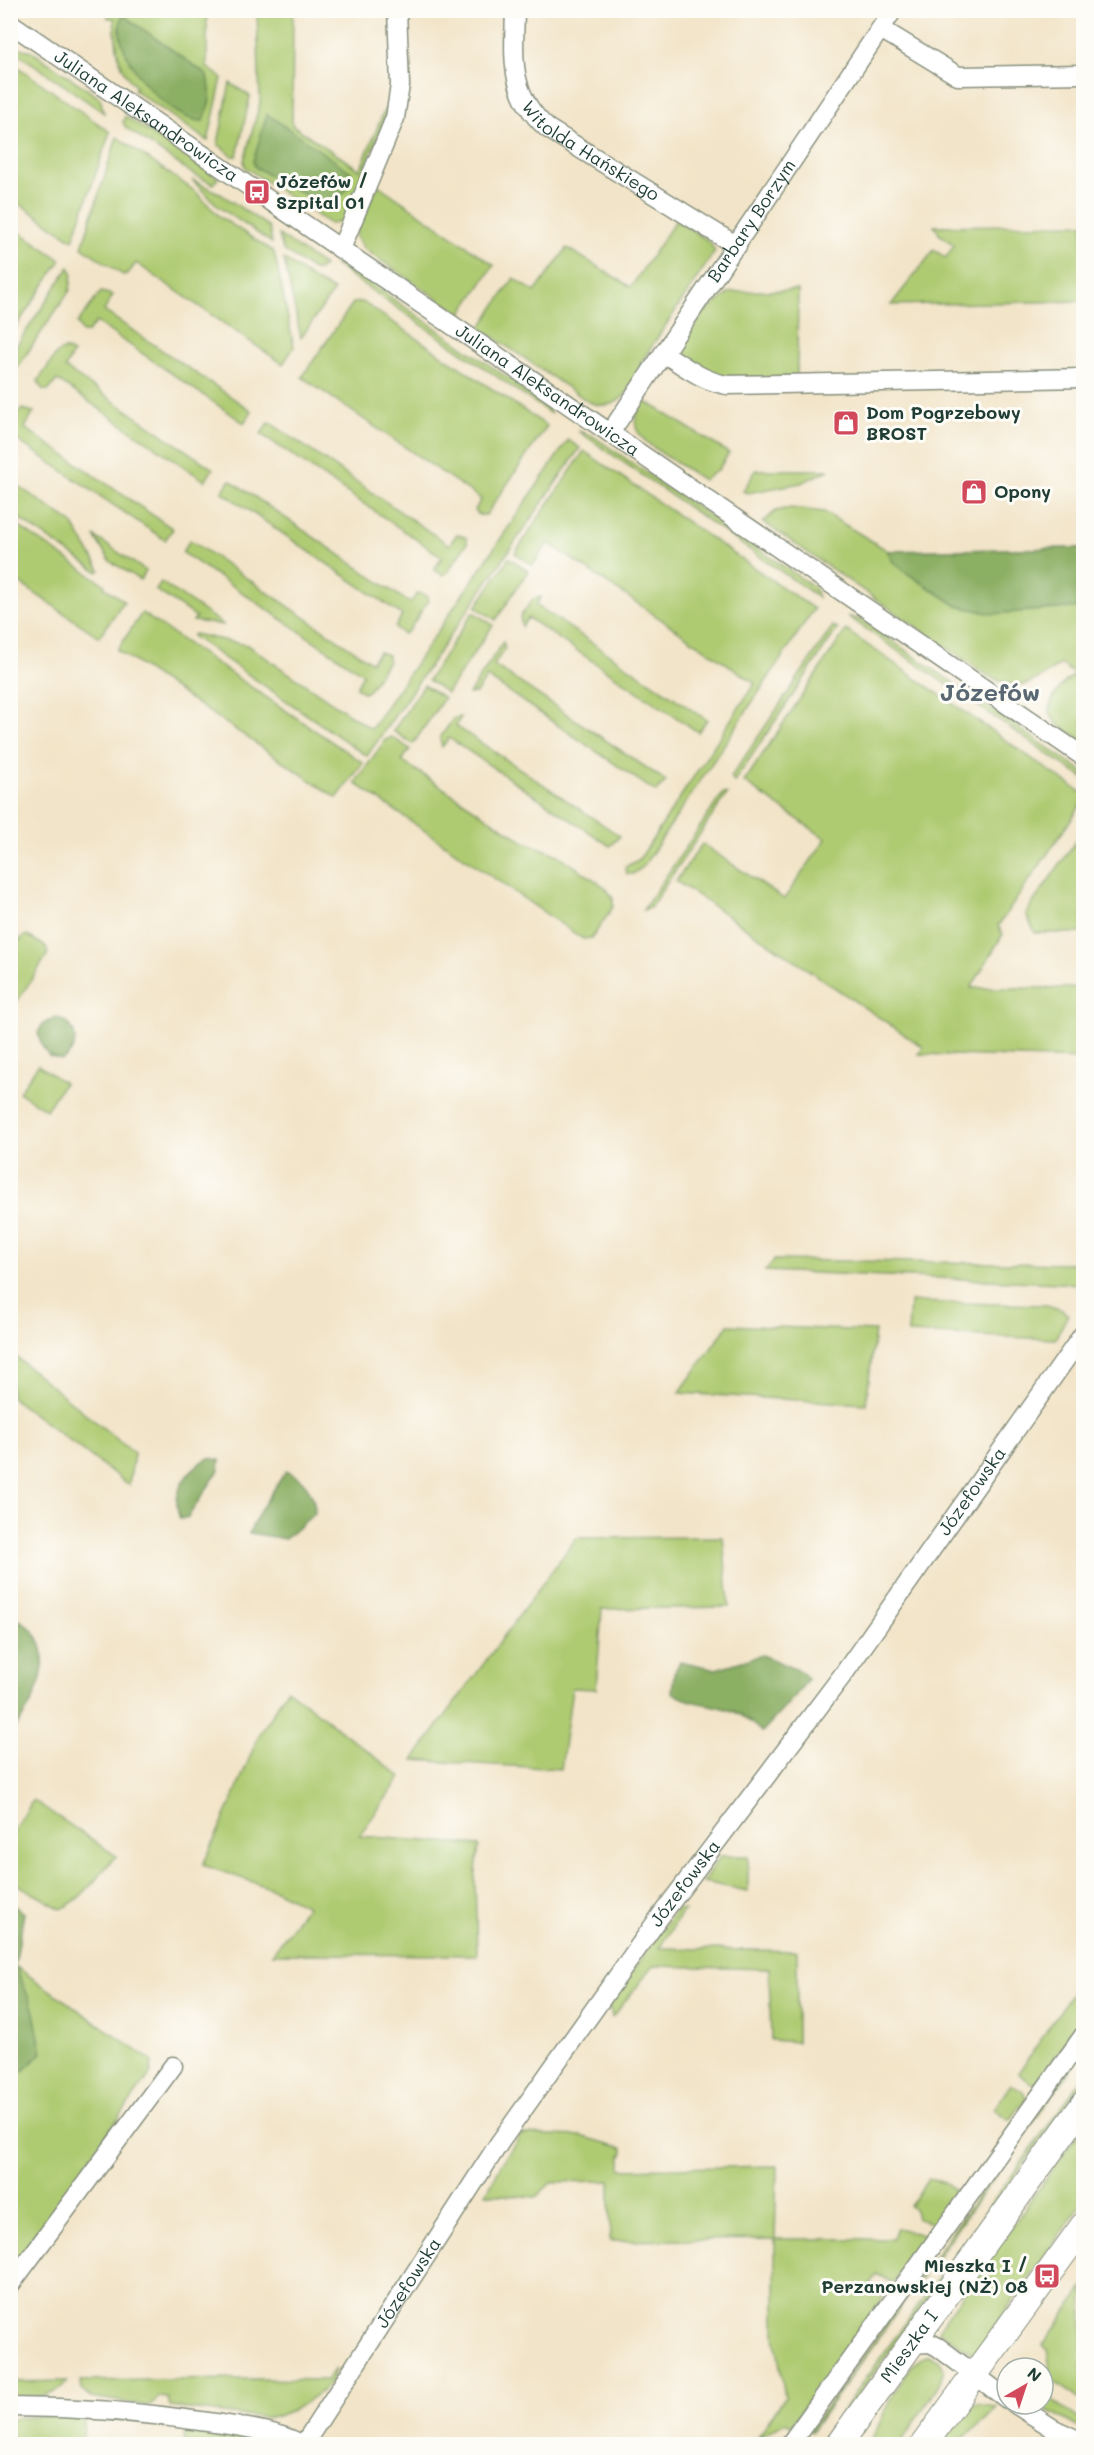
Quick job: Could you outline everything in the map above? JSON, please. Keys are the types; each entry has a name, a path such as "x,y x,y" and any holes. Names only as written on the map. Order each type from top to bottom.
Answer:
{"street":[{"path":"341,249 395,118 400,85 397,10"},
{"name":"Witolda Hańskiego","path":"515,10 514,68 520,94 535,117 547,128 737,246"},
{"name":"Barbary Borzym","path":"610,433 893,10"},
{"name":"Juliana Aleksandrowicza","path":"10,23 1083,757"},
{"path":"881,29 958,76 1083,74"},
{"path":"665,354 700,376 712,382 727,385 1083,378"},
{"name":"Józefowska","path":"302,2445 500,2142 659,1918 845,1671 1083,1333"},
{"path":"790,2445 1083,2035"},
{"path":"10,2285 173,2066"},
{"name":"Mieszka I","path":"839,2445 1083,2104"},
{"path":"924,2445 1083,2225"},
{"path":"912,2344 930,2343 938,2347 995,2390"},
{"path":"10,2407 58,2407 158,2415 281,2434 302,2445"},
{"path":"1034,2416 1083,2443"}],"green space":[{"path":"107,11 207,11 207,67 222,78 208,141 134,90 136,87 124,71 118,55 114,18 108,18"},
{"path":"257,11 293,11 292,125 360,170 385,109 389,109 347,215 342,222 330,224 245,167 244,161 260,103"},
{"path":"123,15 206,74 210,86 210,98 203,121 189,118 173,110 143,81 131,64 123,46 120,29"},
{"path":"19,48 31,51 100,98 104,113 13,50"},
{"path":"11,62 110,132 73,240 11,198"},
{"path":"230,83 250,96 237,156 232,156 218,144"},
{"path":"267,114 351,172 349,187 337,200 327,203 311,198 256,168 253,162"},
{"path":"125,116 218,178 214,184 196,176 126,128 123,122"},
{"path":"117,137 196,192 220,217 274,252 294,347 283,364 136,263 128,274 123,275 82,247"},
{"path":"192,180 219,193 269,227 272,243 219,207"},
{"path":"378,185 494,265 461,314 364,249 356,237 357,230"},
{"path":"676,220 709,241 715,251 640,364 644,368 628,392 616,402 600,405 589,402 480,328 514,278 535,292 567,248 631,287"},
{"path":"1083,224 1083,301 891,305 934,250 946,258 954,245 940,235 934,226"},
{"path":"11,226 61,260 11,334"},
{"path":"279,235 324,266 313,270 283,250"},
{"path":"284,259 317,282 334,290 301,338"},
{"path":"335,265 344,265 546,404 551,414"},
{"path":"69,267 72,273 70,290 11,377 11,354"},
{"path":"798,290 797,377 750,378 717,374 703,369 691,360 682,348 693,328 707,310 730,292"},
{"path":"101,292 113,295 104,311 252,411 244,423 96,322 88,332 82,332 77,323"},
{"path":"363,302 547,426 486,515 479,515 475,510 481,499 302,377 353,303"},
{"path":"65,349 73,353 65,368 213,469 205,481 57,380 49,390 43,390 38,381 57,353"},
{"path":"643,402 650,404 729,453 718,470 703,480 645,440 636,428 635,420"},
{"path":"22,409 34,412 25,428 173,529 165,540 17,440 11,449 11,423"},
{"path":"269,422 449,545 457,534 467,538 467,543 448,572 443,575 434,570 442,557 261,434"},
{"path":"578,431 591,435 814,587 818,597"},
{"path":"568,440 580,448 367,756 192,636 194,634 247,645 371,729"},
{"path":"584,451 814,609 643,867 633,874 627,874 625,867 638,860 643,854 755,683 548,543 533,565 515,553"},
{"path":"756,470 829,470 801,483 747,493 743,491"},
{"path":"230,480 410,603 418,593 427,596 428,601 409,630 404,634 395,628 402,615 222,492"},
{"path":"11,481 72,523 100,570 98,572 11,513"},
{"path":"790,508 824,512 888,551 1083,548 1083,741 1056,723 1050,711 1059,688 1075,675 1061,664 1027,684 1012,684 990,677 763,522 776,511"},
{"path":"11,521 105,585 104,587 124,601 99,637 11,577"},
{"path":"94,536 146,571 140,580 110,561"},
{"path":"190,540 371,662 379,652 388,655 388,661 369,690 364,693 356,687 363,674 182,552"},
{"path":"1083,548 1083,607 993,614 957,606 905,572 891,560 888,551"},
{"path":"509,558 528,571 496,620 476,607"},
{"path":"161,582 224,625 193,621 196,617 156,590"},
{"path":"541,597 536,605 707,720 698,732 528,618 522,626 520,617 533,599"},
{"path":"473,612 493,625 447,693 428,680"},
{"path":"142,613 363,763 337,798 117,650"},
{"path":"847,616 863,621 1083,772 1083,778"},
{"path":"833,626 838,628 734,782 731,777"},
{"path":"846,630 1083,794 1083,802 998,926 1003,934 971,988 1083,988 1083,1059 919,1054 923,1047 676,881 702,844 784,899 826,839 744,782"},
{"path":"503,642 505,648 494,665 666,781 656,792 487,677 476,693 469,694"},
{"path":"424,685 444,698 413,744 393,731"},
{"path":"461,717 456,726 620,836 610,846 449,738 442,747 440,738 453,719"},
{"path":"392,737 410,749 402,761 523,841 558,855 605,887 613,898 613,907 592,938 583,939 355,783 385,740"},
{"path":"723,793 727,794 650,908 643,910"},
{"path":"1083,831 1083,933 1035,933 1026,914"},
{"path":"27,935 46,947 48,954 11,1011 9,969 11,959 19,941"},
{"path":"55,1017 69,1024 75,1036 73,1049 62,1060 49,1056 42,1046 38,1033 42,1025"},
{"path":"38,1065 64,1083 46,1110 19,1092"},
{"path":"774,1260 1083,1264 1083,1284 765,1271"},
{"path":"910,1302 1047,1305 1062,1310 1068,1315 1055,1339 908,1333"},
{"path":"728,1325 875,1331 866,1404 679,1393"},
{"path":"11,1353 134,1453 129,1485 11,1397"},
{"path":"209,1458 220,1460 219,1470 188,1517 180,1519 177,1500 182,1483 193,1469"},
{"path":"286,1471 307,1487 313,1499 315,1513 285,1539 249,1533 261,1509"},
{"path":"723,1537 729,1607 602,1609 596,1689 572,1688 561,1769 413,1760 576,1538"},
{"path":"11,1616 28,1626 38,1639 43,1654 38,1687 22,1719 11,1733"},
{"path":"762,1655 802,1672 808,1679 762,1732 731,1710 688,1700 672,1692 674,1674 680,1661 716,1669"},
{"path":"287,1689 401,1777 359,1836 479,1845 475,1879 477,1955 272,1954 307,1906 273,1889 203,1865 258,1737"},
{"path":"33,1800 116,1856 84,1893 61,1909 11,1881 11,1837"},
{"path":"720,1856 748,1856 748,1891 703,1882"},
{"path":"11,1902 24,1913 16,1945 15,1966 152,2061 151,2073 11,2268"},
{"path":"11,1904 24,1913 15,1965 33,2008 42,2053 11,2082"},
{"path":"677,1909 684,1910 659,1948 797,1951 797,2042 771,2040 769,1969 653,1966 612,2018 610,2005 613,1997"},
{"path":"1083,1977 1083,2018 1037,2083 1031,2083 1018,2073"},
{"path":"1083,2049 1083,2053 811,2432 809,2431"},
{"path":"1083,2077 1083,2082 823,2444 818,2444"},
{"path":"1011,2084 1023,2092 1026,2098 1012,2118 1008,2119 994,2109"},
{"path":"1083,2127 1083,2202 978,2350 972,2353 938,2331 939,2328"},
{"path":"521,2134 581,2136 623,2148 621,2169 777,2166 775,2239 610,2241 610,2181 552,2182 536,2197 486,2194"},
{"path":"928,2179 946,2183 958,2193 936,2224 917,2219 915,2210 910,2206"},
{"path":"897,2228 924,2235 925,2238 893,2283 877,2274 870,2284 881,2293 883,2298 791,2425 785,2422 757,2438 785,2397 775,2337 775,2239 893,2239"},
{"path":"1083,2288 1083,2402 1055,2382 1055,2356 1048,2356 1043,2345"},
{"path":"928,2355 939,2359 944,2369 940,2383 900,2444 868,2444 910,2369"},
{"path":"335,2369 332,2382 322,2391 295,2409 270,2418 170,2407 168,2398 158,2397 148,2406 91,2397 82,2391 81,2381 327,2380"},
{"path":"67,2381 62,2387 49,2394 11,2398 10,2382"},
{"path":"1055,2402 1083,2422 1083,2430 1055,2415"},
{"path":"976,2404 995,2407 986,2419 972,2431 956,2441 941,2444 965,2411"},
{"path":"52,2415 85,2418 82,2444 11,2444 11,2419"},
{"path":"184,2433 252,2436 270,2444 185,2444"}],"place":[{"name":"Józefów / Szpital 01","path":"257,192"},
{"name":"Dom Pogrzebowy BROST","path":"846,423"},
{"name":"Opony","path":"974,492"},
{"name":"Mieszka I / Perzanowskiej (NŻ) 08","path":"1047,2276"}],"district":[{"name":"Józefów","path":"990,693"}]}
